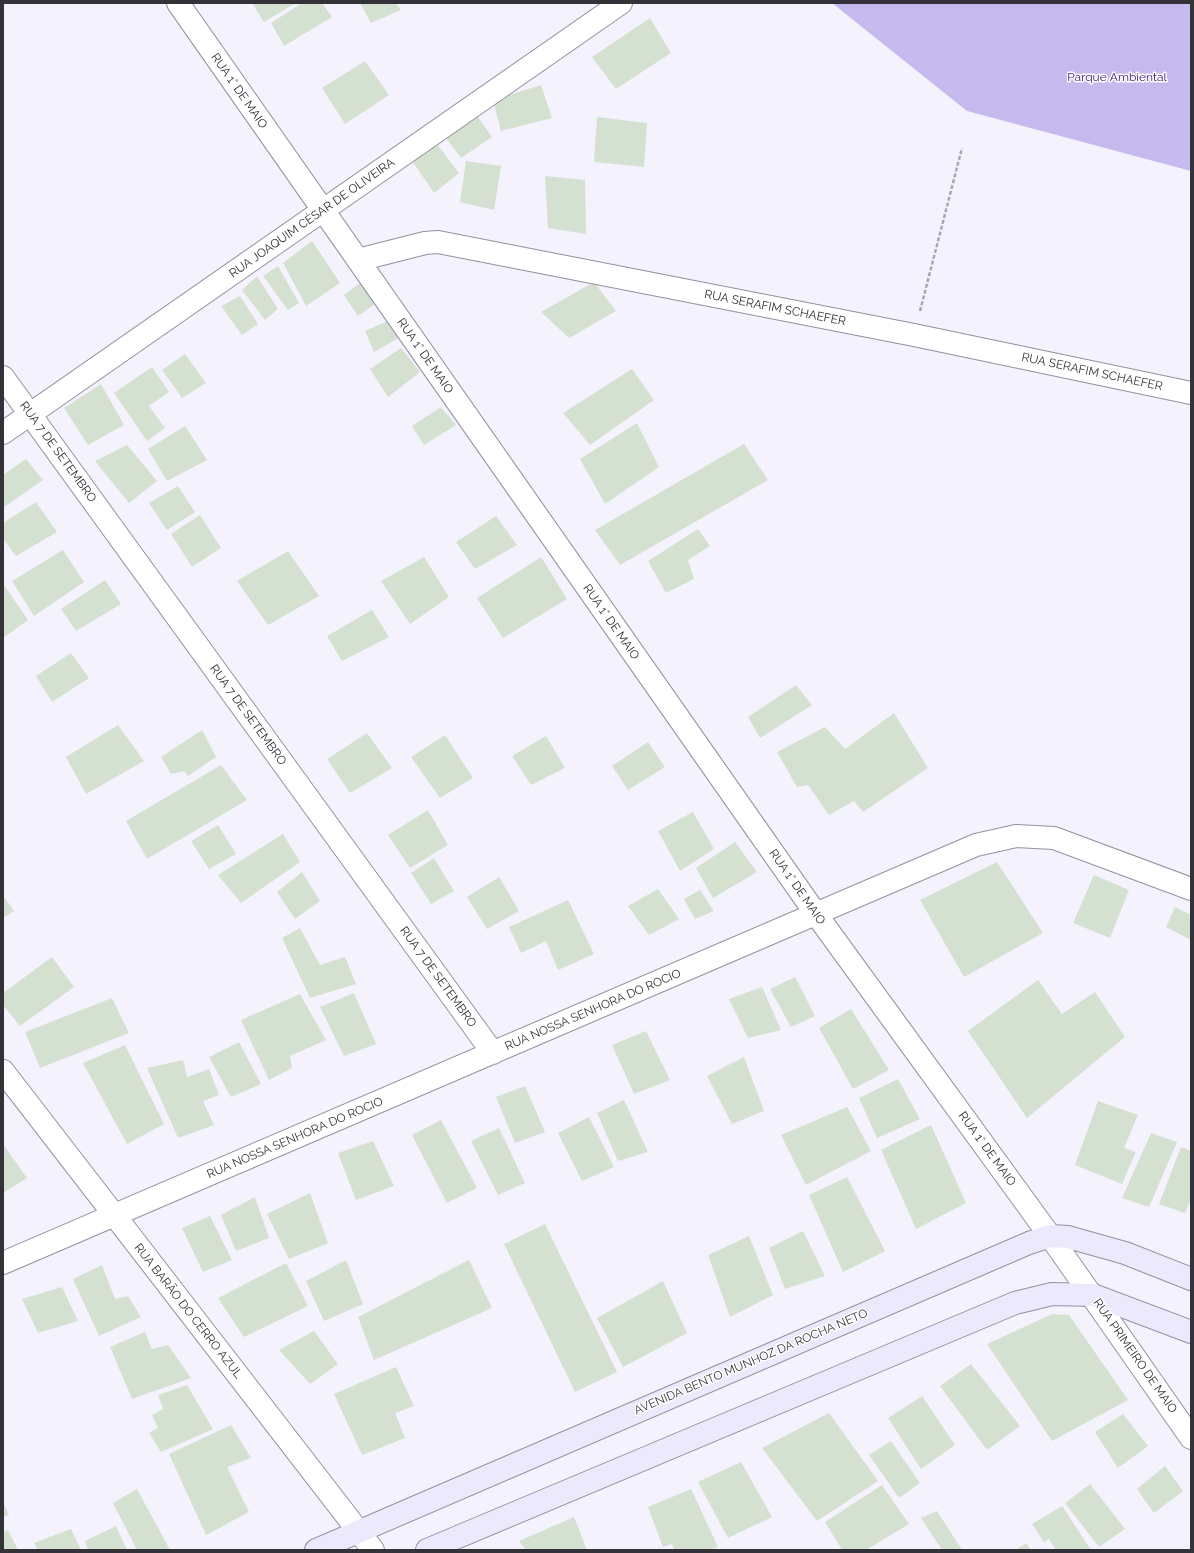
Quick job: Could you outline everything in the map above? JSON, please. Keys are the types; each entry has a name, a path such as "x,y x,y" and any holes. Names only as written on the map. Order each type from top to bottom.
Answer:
{"main road":[{"name":"AVENIDA BENTO MUNHOZ DA ROCHA NETO","path":"316,1550 1029,1243 1050,1236 1068,1237 1125,1253 1191,1279"},
{"path":"427,1550 1015,1302 1052,1294 1093,1295 1191,1332"}],"street":[{"name":"RUA 1° DE MAIO","path":"178,3 816,914 1093,1295"},
{"name":"RUA JOAQUIM CÉSAR DE OLIVEIRA","path":"3,433 621,3"},
{"name":"RUA SERAFIM SCHAEFER","path":"358,260 438,242 914,335 1191,393"},
{"name":"RUA 7 DE SETEMBRO","path":"3,377 493,1053"},
{"name":"RUA NOSSA SENHORA DO ROCIO","path":"3,1263 976,845 1016,836 1054,838 1191,889"},
{"name":"RUA BARÃO DO CERRO AZUL","path":"3,1071 373,1550"},
{"name":"RUA PRIMEIRO DE MAIO","path":"1093,1295 1191,1438"}],"path":[{"path":"914,335 962,148"}],"green space":[{"name":"Parque Ambiental","path":"832,3 1191,3 1191,171 967,111"}],"building":[{"path":"252,3 296,3 264,22"},
{"path":"302,3 322,3 332,17 284,46 271,23"},
{"path":"360,3 396,3 401,10 371,23"},
{"path":"650,18 671,53 616,89 592,57"},
{"path":"365,61 389,95 345,124 322,88"},
{"path":"541,85 552,118 501,131 493,100"},
{"path":"475,113 492,137 461,158 443,134"},
{"path":"597,117 647,123 644,167 594,162"},
{"path":"434,140 459,173 434,193 410,158"},
{"path":"466,161 501,166 494,210 460,202"},
{"path":"545,176 585,180 586,234 548,228"},
{"path":"312,241 340,283 306,306 283,263"},
{"path":"278,266 299,303 288,310 263,276"},
{"path":"257,276 278,309 265,320 242,290"},
{"path":"364,280 379,301 358,316 344,295"},
{"path":"594,282 616,311 569,338 541,312"},
{"path":"240,296 258,324 242,335 221,306"},
{"path":"390,320 402,336 374,352 365,331"},
{"path":"401,348 420,372 388,397 370,369"},
{"path":"185,354 206,383 182,398 162,370"},
{"path":"152,367 169,392 149,406 165,428 147,441 114,393"},
{"path":"632,369 654,400 590,445 563,413"},
{"path":"101,384 124,425 88,445 64,408"},
{"path":"441,407 456,425 424,445 412,426"},
{"path":"637,423 659,467 605,504 580,459"},
{"path":"185,426 207,460 167,481 148,449"},
{"path":"744,444 768,480 620,565 595,530"},
{"path":"127,445 157,481 129,503 95,461"},
{"path":"26,459 43,480 3,508 3,475"},
{"path":"178,486 195,512 167,530 149,503"},
{"path":"36,502 57,532 16,556 3,539 3,523"},
{"path":"200,515 221,548 192,567 171,534"},
{"path":"496,516 517,545 475,569 456,542"},
{"path":"698,529 710,546 688,560 694,579 666,593 648,561"},
{"path":"63,550 84,582 34,616 12,581"},
{"path":"288,551 319,596 268,625 237,581"},
{"path":"424,557 449,597 410,624 381,581"},
{"path":"541,557 567,599 503,638 477,598"},
{"path":"105,580 121,604 76,631 61,609"},
{"path":"3,585 28,620 3,638"},
{"path":"372,610 389,637 342,661 327,636"},
{"path":"71,653 89,678 52,702 36,676"},
{"path":"796,685 812,705 760,738 748,717"},
{"path":"894,713 928,768 863,812 854,801 829,815 808,785 797,787 777,752 825,727 845,749"},
{"path":"118,725 144,761 86,794 66,757"},
{"path":"202,730 216,757 188,776 184,771 171,774 161,757"},
{"path":"367,733 392,768 350,793 327,759"},
{"path":"445,735 473,778 440,798 411,757"},
{"path":"546,736 565,768 531,785 512,756"},
{"path":"648,742 665,767 628,790 612,766"},
{"path":"221,765 247,800 147,859 126,821"},
{"path":"428,810 448,845 410,868 388,835"},
{"path":"693,812 714,849 680,871 658,831"},
{"path":"218,825 236,854 209,869 191,841"},
{"path":"283,834 300,862 241,903 218,875"},
{"path":"735,842 757,872 713,898 696,868"},
{"path":"434,858 454,891 431,904 411,873"},
{"path":"997,862 1043,933 964,977 920,900"},
{"path":"302,872 320,901 295,919 277,892"},
{"path":"1094,875 1129,890 1110,938 1073,923"},
{"path":"499,877 519,911 487,929 467,897"},
{"path":"658,889 679,919 649,935 628,906"},
{"path":"700,890 714,911 695,919 684,899"},
{"path":"3,895 14,911 3,918"},
{"path":"568,900 594,954 558,970 546,941 521,953 509,927"},
{"path":"1175,907 1191,915 1191,940 1166,927"},
{"path":"300,928 320,965 345,957 356,984 310,998 282,938"},
{"path":"52,957 74,987 20,1026 3,1005 3,993"},
{"path":"795,977 815,1016 791,1027 770,989"},
{"path":"1038,980 1062,1014 1095,992 1125,1037 1027,1118 968,1031"},
{"path":"762,987 781,1030 748,1038 729,999"},
{"path":"354,993 376,1044 344,1056 320,1007"},
{"path":"300,994 326,1040 290,1056 292,1068 269,1080 241,1020"},
{"path":"112,998 129,1033 40,1068 25,1032"},
{"path":"851,1009 889,1070 853,1089 819,1028"},
{"path":"646,1031 670,1080 634,1094 612,1045"},
{"path":"239,1042 261,1084 231,1097 209,1057"},
{"path":"125,1045 164,1124 127,1144 83,1063"},
{"path":"744,1057 764,1111 732,1124 707,1076"},
{"path":"183,1060 187,1077 209,1069 219,1095 203,1101 214,1125 178,1138 147,1068"},
{"path":"898,1079 920,1119 877,1138 859,1098"},
{"path":"525,1086 545,1132 515,1143 496,1097"},
{"path":"624,1100 648,1152 618,1161 597,1113"},
{"path":"1098,1101 1138,1115 1124,1148 1136,1152 1122,1184 1075,1165"},
{"path":"847,1107 871,1151 806,1185 781,1135"},
{"path":"589,1117 614,1167 582,1181 558,1133"},
{"path":"441,1120 477,1188 447,1203 412,1135"},
{"path":"931,1125 966,1203 916,1229 881,1150"},
{"path":"499,1128 525,1183 498,1195 471,1141"},
{"path":"1151,1133 1177,1142 1149,1207 1122,1198"},
{"path":"373,1141 394,1186 356,1200 338,1153"},
{"path":"3,1144 27,1178 3,1193"},
{"path":"1181,1147 1191,1151 1191,1199 1185,1213 1159,1204"},
{"path":"847,1177 885,1251 843,1272 809,1195"},
{"path":"310,1193 328,1243 289,1259 267,1214"},
{"path":"255,1197 269,1238 236,1251 221,1215"},
{"path":"210,1216 232,1260 203,1272 182,1228"},
{"path":"545,1224 617,1372 575,1392 504,1244"},
{"path":"803,1231 825,1276 785,1289 769,1248"},
{"path":"749,1236 773,1295 730,1317 708,1255"},
{"path":"346,1260 363,1304 324,1321 306,1281"},
{"path":"469,1260 492,1308 374,1360 358,1317"},
{"path":"286,1263 308,1306 244,1337 218,1298"},
{"path":"102,1265 115,1299 128,1296 141,1317 99,1336 73,1279"},
{"path":"663,1281 687,1333 623,1367 597,1318"},
{"path":"62,1287 78,1321 38,1333 22,1299"},
{"path":"1052,1314 1069,1315 1128,1400 1052,1441 987,1344"},
{"path":"314,1331 338,1364 310,1384 279,1350"},
{"path":"145,1332 152,1349 168,1345 191,1378 132,1399 110,1347"},
{"path":"971,1364 1020,1426 987,1450 940,1386"},
{"path":"396,1367 414,1406 395,1413 405,1438 362,1455 334,1394"},
{"path":"187,1385 213,1429 161,1452 149,1433 158,1428 152,1415 163,1409 158,1395"},
{"path":"922,1396 955,1445 921,1469 888,1418"},
{"path":"829,1413 878,1481 817,1521 762,1448"},
{"path":"1123,1414 1148,1446 1118,1468 1095,1432"},
{"path":"231,1425 251,1458 227,1467 249,1512 206,1535 169,1454"},
{"path":"891,1441 920,1483 899,1498 869,1455"},
{"path":"741,1462 772,1517 728,1538 698,1482"},
{"path":"1165,1466 1183,1491 1154,1513 1137,1489"},
{"path":"1090,1484 1125,1529 1099,1547 1065,1503"},
{"path":"882,1485 909,1524 866,1550 842,1550 825,1522"},
{"path":"137,1489 170,1550 137,1550 113,1503"},
{"path":"691,1489 718,1547 710,1550 674,1550 672,1544 663,1547 648,1507"},
{"path":"3,1502 9,1515 3,1517"},
{"path":"1062,1506 1091,1550 1056,1550 1049,1539 1044,1542 1032,1524"},
{"path":"937,1511 962,1550 942,1550 921,1518"},
{"path":"574,1517 587,1550 526,1550 519,1541"},
{"path":"116,1526 127,1550 88,1550 85,1541"},
{"path":"71,1529 81,1550 38,1550 34,1543"},
{"path":"8,1530 18,1550 3,1550 3,1532"},
{"path":"1026,1543 1031,1550 1016,1550"}]}
